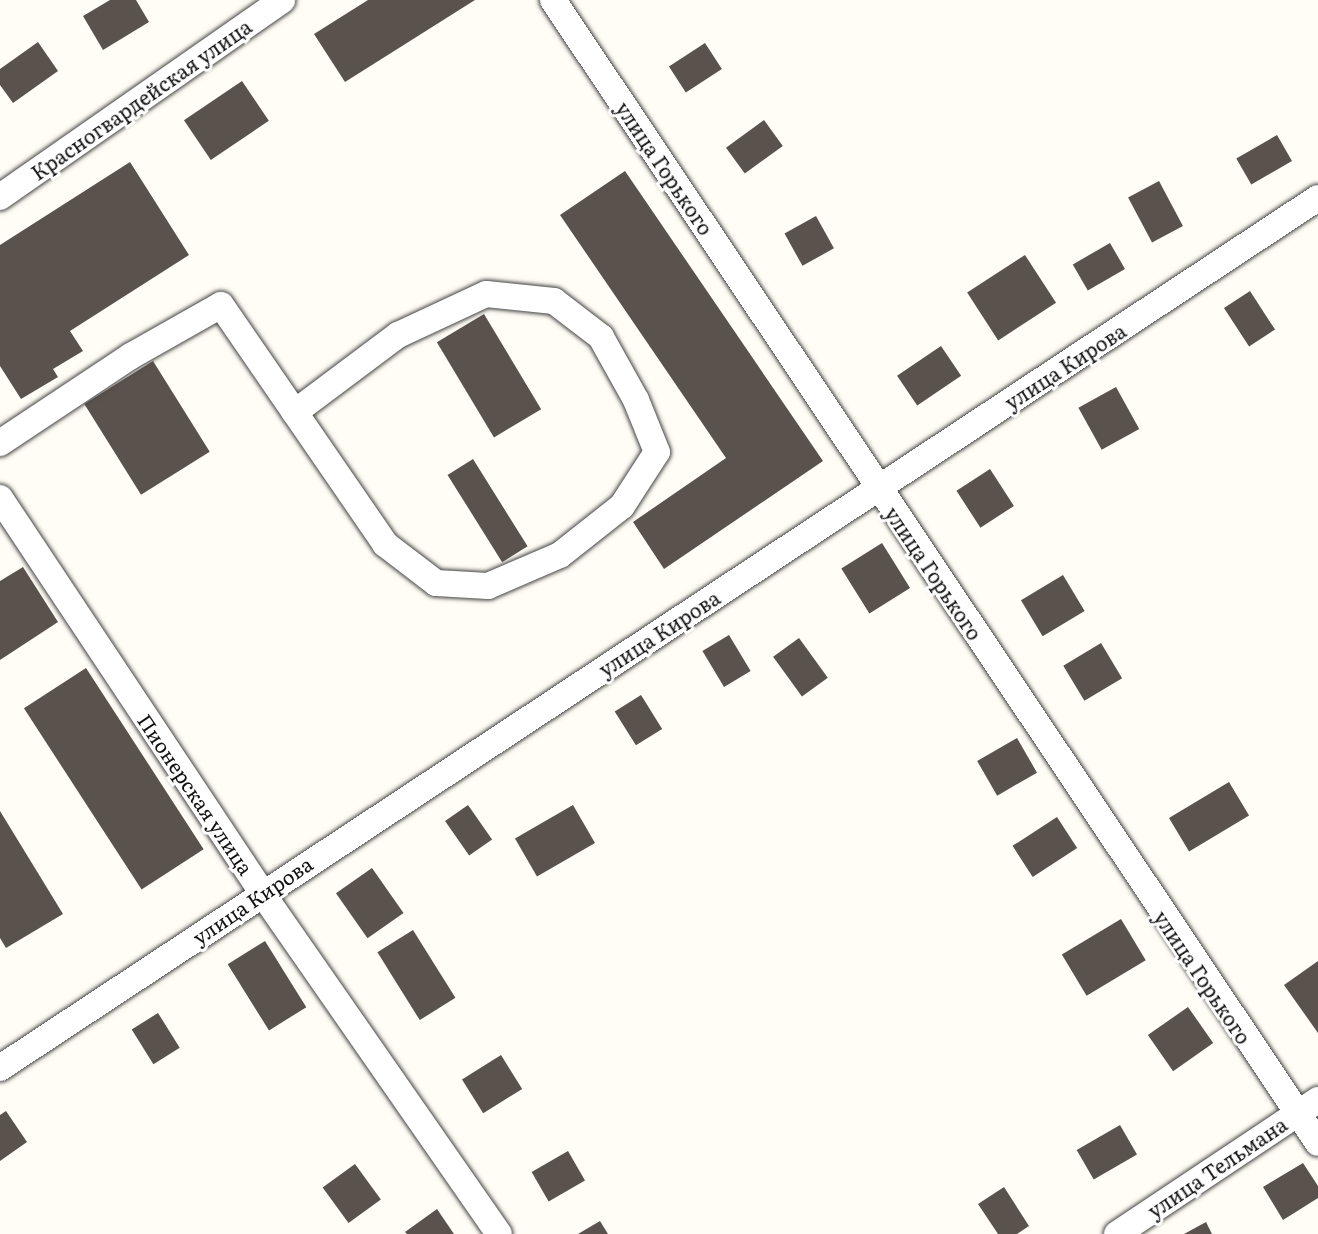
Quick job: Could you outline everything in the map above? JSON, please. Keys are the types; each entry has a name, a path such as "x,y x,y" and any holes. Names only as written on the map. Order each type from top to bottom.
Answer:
{"street":[{"name":"Красногвардейская улица","path":"0,197 282,0"},
{"name":"улица Горького","path":"554,0 1295,1115 1318,1143"},
{"name":"улица Кирова","path":"0,1068 1318,198"},
{"path":"0,443 131,356 221,305 386,544 436,583 488,586 560,555 622,506 657,452 636,400 601,337 554,301 486,294 398,335 295,412"},
{"name":"Пионерская улица","path":"0,498 262,893 499,1234"},
{"name":"улица Тельмана","path":"1117,1234 1318,1100"}],"building":[{"path":"110,0 136,0 149,22 103,50 83,16"},
{"path":"368,0 475,0 345,82 314,34"},
{"path":"38,42 58,71 13,103 0,85 0,69"},
{"path":"705,43 722,69 686,92 669,66"},
{"path":"242,81 269,121 211,160 184,120"},
{"path":"764,120 783,146 745,174 726,148"},
{"path":"1277,135 1292,161 1251,184 1236,158"},
{"path":"130,162 189,255 70,331 83,351 53,369 58,377 21,399 0,366 0,245"},
{"path":"625,171 823,461 664,569 633,522 726,458 560,215"},
{"path":"1159,181 1183,226 1152,242 1128,197"},
{"path":"816,216 834,248 802,266 785,233"},
{"path":"1110,243 1125,269 1088,290 1073,264"},
{"path":"1025,255 1056,303 998,340 967,293"},
{"path":"1250,291 1275,330 1249,346 1224,308"},
{"path":"484,314 541,409 494,437 437,342"},
{"path":"941,346 961,376 917,405 897,376"},
{"path":"153,361 210,452 141,495 84,404"},
{"path":"1116,387 1139,429 1102,450 1078,408"},
{"path":"473,459 528,546 502,562 448,475"},
{"path":"990,469 1014,506 980,528 956,491"},
{"path":"882,543 910,588 869,613 841,568"},
{"path":"23,567 58,622 0,660 0,581"},
{"path":"1063,575 1085,611 1043,636 1021,600"},
{"path":"729,635 751,671 724,687 702,651"},
{"path":"799,638 828,678 802,696 773,657"},
{"path":"1101,643 1122,678 1084,701 1063,666"},
{"path":"86,668 204,849 142,889 24,708"},
{"path":"641,695 662,729 636,745 615,711"},
{"path":"1017,738 1037,773 997,796 977,761"},
{"path":"1229,782 1249,815 1189,851 1169,818"},
{"path":"468,805 492,839 469,855 445,821"},
{"path":"573,805 595,843 537,877 515,838"},
{"path":"0,811 63,914 6,948 0,938"},
{"path":"1057,817 1077,848 1033,877 1013,846"},
{"path":"372,868 404,913 368,938 336,893"},
{"path":"1121,919 1146,960 1087,996 1062,955"},
{"path":"413,930 455,998 420,1020 377,952"},
{"path":"265,941 306,1007 269,1030 228,964"},
{"path":"1318,961 1318,1033 1284,985"},
{"path":"1188,1007 1213,1043 1173,1071 1148,1035"},
{"path":"158,1013 180,1048 153,1064 132,1029"},
{"path":"501,1055 522,1089 483,1113 462,1079"},
{"path":"6,1111 27,1142 0,1161 0,1115"},
{"path":"1120,1125 1137,1154 1094,1179 1077,1150"},
{"path":"568,1151 585,1180 549,1201 532,1172"},
{"path":"1303,1163 1318,1186 1318,1198 1283,1220 1263,1187"},
{"path":"355,1164 381,1200 349,1223 323,1188"},
{"path":"1004,1187 1029,1226 1017,1234 998,1234 978,1204"},
{"path":"437,1209 454,1234 407,1234 405,1232"},
{"path":"600,1221 608,1234 578,1234"},
{"path":"1206,1222 1212,1234 1184,1234"}]}
